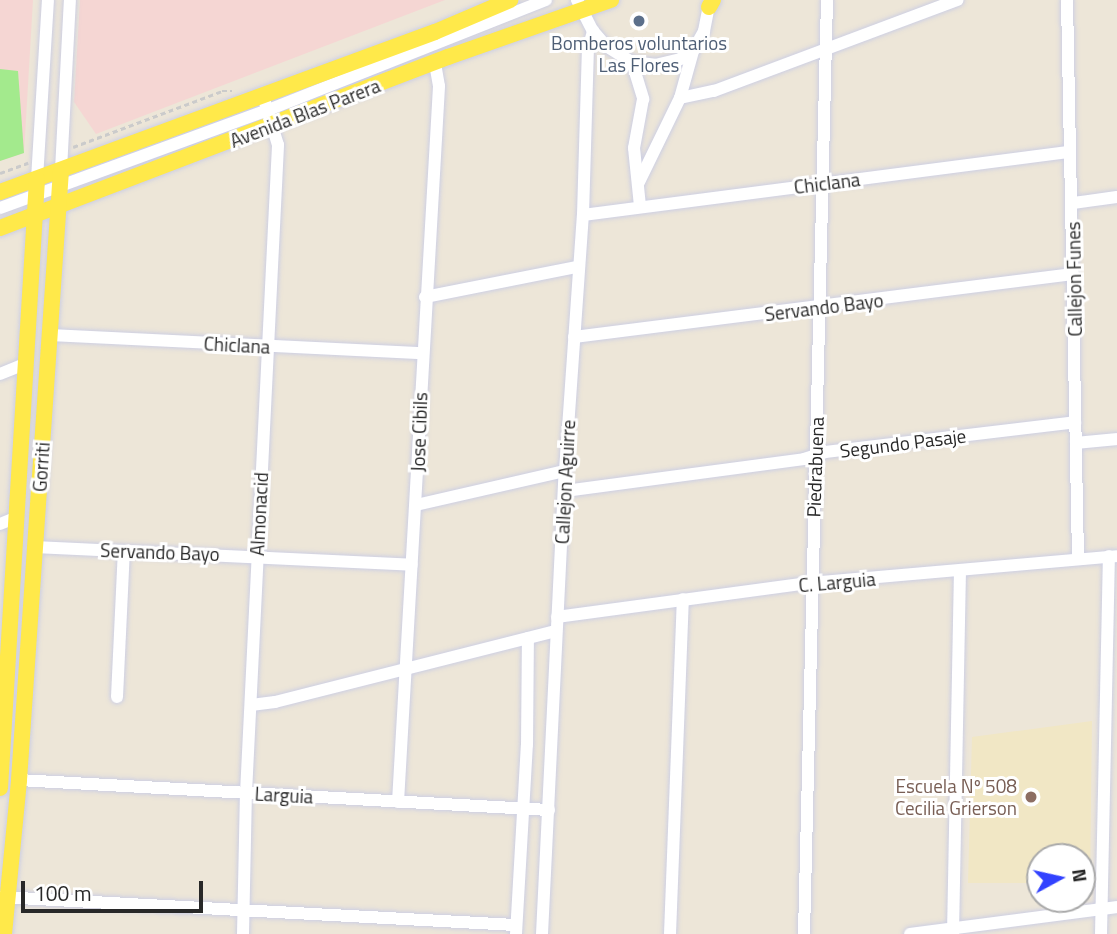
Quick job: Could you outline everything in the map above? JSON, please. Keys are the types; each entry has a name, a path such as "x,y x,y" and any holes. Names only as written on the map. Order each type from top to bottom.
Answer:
{"main road":[{"name":"Avenida Blas Parera","path":"0,228 33,217 510,0"},
{"name":"Avenida Blas Parera","path":"0,192 37,179 60,178 268,111 435,63 580,6 611,0"},
{"name":"Gorriti","path":"4,934 4,897 19,780 60,178"},
{"name":"Gorriti","path":"0,788 8,521 26,364 37,179"}],"street":[{"name":"Gorriti","path":"37,179 48,0"},
{"name":"Gorriti","path":"60,178 71,0"},
{"path":"268,111 546,0"},
{"name":"Piedrabuena","path":"804,934 810,583 821,307 827,0"},
{"path":"680,98 714,91 958,0"},
{"name":"Callejon Funes","path":"1067,0 1079,558"},
{"path":"639,182 680,98 693,51 704,31 711,2"},
{"path":"580,6 593,32 606,46 632,62 668,63 693,51"},
{"name":"Callejon Aguirre","path":"542,934 565,471 577,267 583,215 589,49 593,32"},
{"path":"632,62 643,99 634,148 640,206"},
{"name":"Jose Cibils","path":"398,802 439,86 435,63"},
{"name":"Almonacid","path":"243,934 246,793 278,145 268,111"},
{"name":"Chiclana","path":"583,215 1070,152"},
{"path":"0,208 34,196 60,178"},
{"path":"1073,203 1117,197"},
{"path":"425,298 577,267"},
{"name":"Servando Bayo","path":"574,337 1073,274"},
{"name":"Chiclana","path":"51,335 422,353"},
{"path":"0,374 26,364"},
{"name":"Segundo Pasaje","path":"565,491 1075,422"},
{"path":"1076,443 1117,439"},
{"path":"416,505 565,471"},
{"name":"Servando Bayo","path":"35,547 412,565"},
{"path":"117,697 124,551"},
{"path":"1101,934 1113,556"},
{"name":"C. Larguia","path":"557,617 810,583 960,572 1113,556"},
{"path":"953,931 960,572"},
{"path":"670,934 683,599"},
{"path":"251,705 405,670 556,631"},
{"path":"4,897 516,930 527,745 528,638"},
{"path":"527,745 552,746"},
{"name":"Larguia","path":"19,780 550,810"},
{"path":"910,934 953,931 1117,907"}],"shaded area":[{"path":"0,0 33,0 24,153 0,161"},
{"path":"80,0 445,0 96,134 74,102"},
{"name":"Escuela Nº 508 Cecilia Grierson","path":"1092,721 1091,843 1026,843 1026,883 968,883 972,737"}],"green space":[{"path":"0,69 18,71 24,153 0,161"}],"place":[{"name":"Bomberos voluntarios Las Flores","path":"639,21"},
{"name":"Escuela Nº 508 Cecilia Grierson","path":"1031,797"}]}
